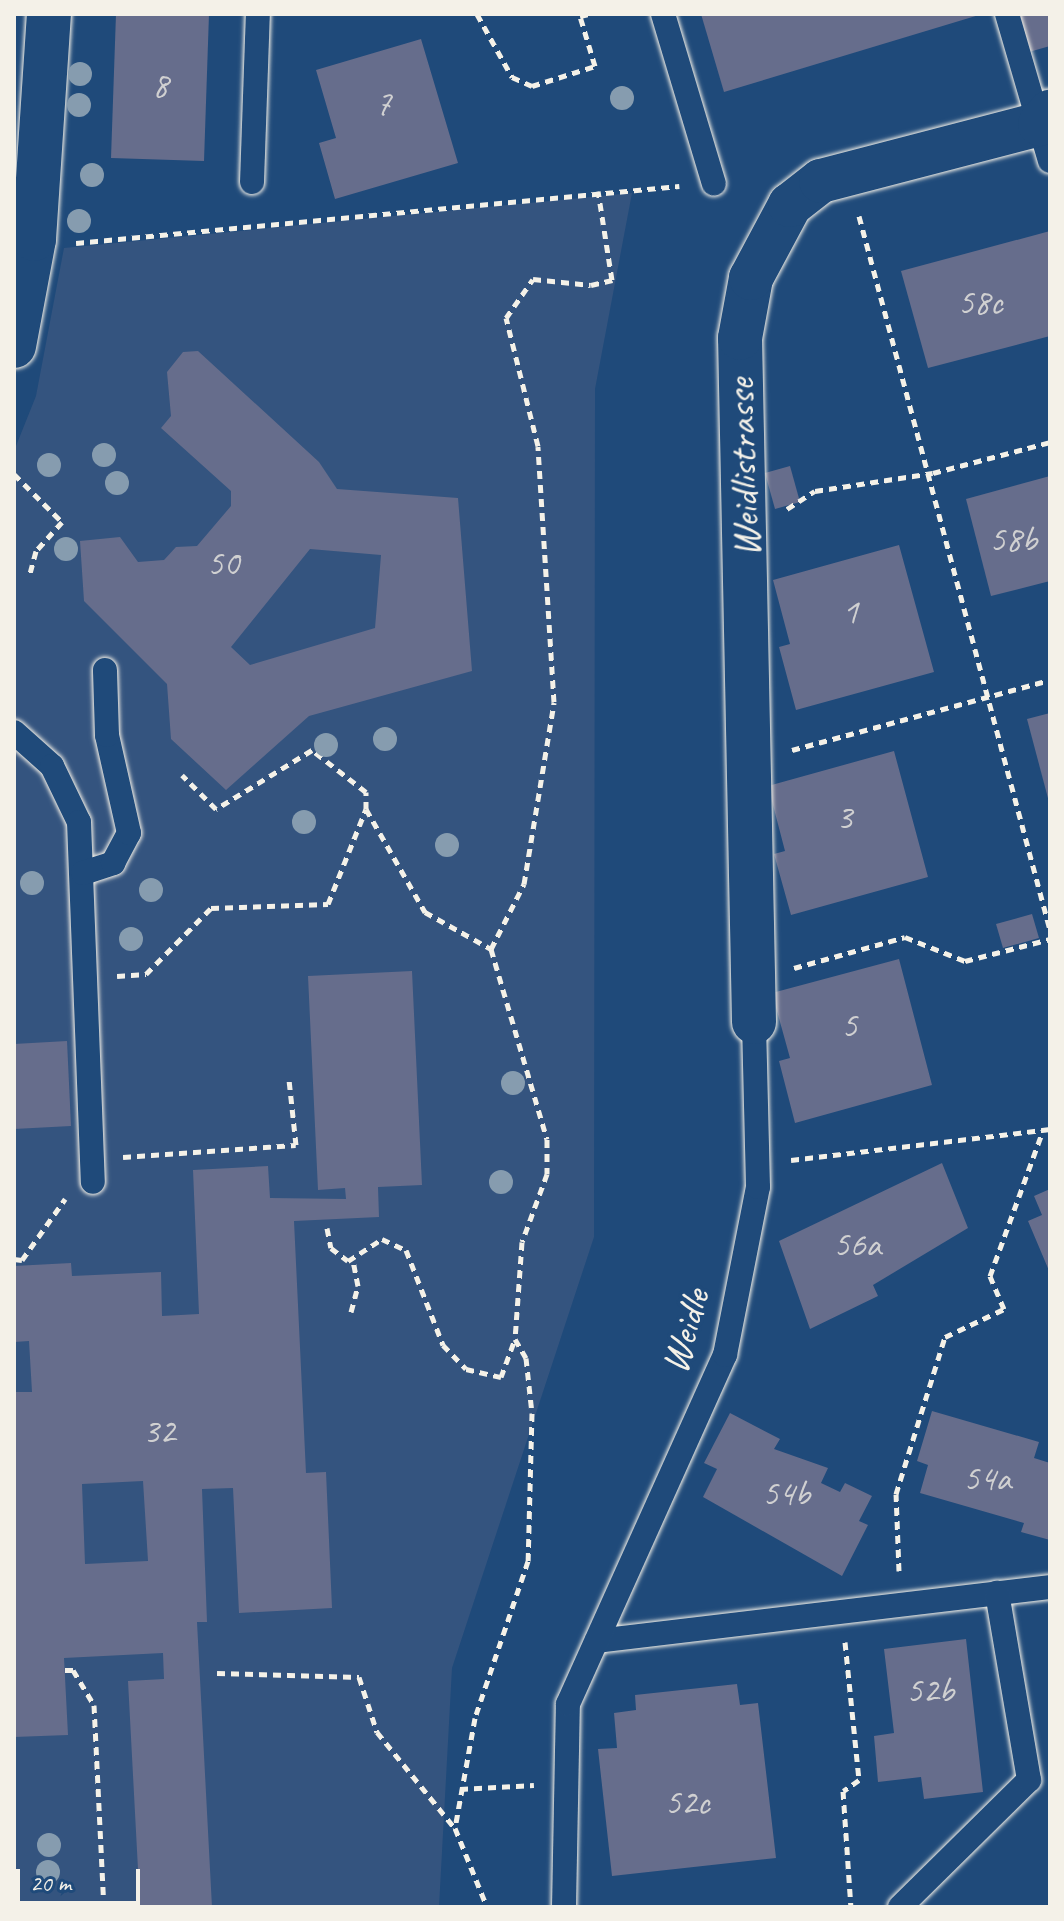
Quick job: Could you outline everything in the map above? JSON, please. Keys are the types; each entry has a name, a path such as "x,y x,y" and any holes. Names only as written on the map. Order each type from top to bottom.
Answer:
{"street":[{"path":"14,346 34,239 49,14"},
{"name":"Weidlistrasse","path":"754,1022 752,761 740,338 751,278 790,205 821,181 1047,132"}],"lane":[{"path":"252,182 258,14"},
{"path":"663,14 714,184"},
{"path":"1007,14 1047,132"},
{"path":"83,873 113,863 129,833 107,735 105,670"},
{"path":"14,732 52,766 72,800 83,873 84,977 93,1171"},
{"name":"Weidle","path":"564,1907 562,1790 568,1704 725,1355 758,1164 754,1022"},
{"path":"597,1641 1050,1587"},
{"path":"900,1907 1040,1783 997,1593"}],"path":[{"path":"477,14 512,77 532,86 595,66 580,16 589,14"},
{"path":"847,174 933,473 1050,930"},
{"path":"65,244 598,191 612,280 591,285 533,279 506,318 538,446 554,702 524,884 491,949"},
{"path":"744,523 805,503 815,491 933,473 1050,442"},
{"path":"14,474 62,522 36,551 30,573"},
{"path":"752,761 1050,680"},
{"path":"84,977 146,974 211,908 328,904 366,809 366,792 312,750 216,809 182,775"},
{"path":"353,1261 376,1241 406,1250 443,1345 466,1369 501,1377 515,1339 522,1242 548,1155 538,1096 491,949 425,912 366,809"},
{"path":"754,979 905,937 965,961 1050,939"},
{"path":"161,1152 296,1145 289,1080"},
{"path":"758,1164 1047,1130 990,1276 1004,1309 945,1337 896,1494 901,1604"},
{"path":"14,1259 22,1260 93,1171"},
{"path":"327,1228 331,1248 353,1261 358,1286 351,1312"},
{"path":"455,1828 475,1718 528,1561 532,1413 526,1358 515,1339"},
{"path":"841,1612 859,1780 843,1791 851,1907"},
{"path":"65,1670 73,1670 94,1705 104,1907"},
{"path":"217,1673 359,1677 377,1732 455,1828 487,1907"},
{"path":"460,1789 562,1790"}],"shaded area":[{"path":"632,193 595,389 594,1237 452,1668 439,1907 14,1907 14,451 36,396 64,248"}],"building":[{"path":"116,14 209,14 204,161 111,158"},
{"path":"701,14 979,14 979,15 724,92"},
{"path":"1018,14 1050,14 1050,46 1029,52"},
{"path":"421,39 458,163 335,199 319,143 336,138 316,70"},
{"path":"1050,231 1050,336 928,368 901,271"},
{"path":"198,351 319,462 337,489 458,498 472,671 309,716 226,790 171,739 167,684 84,601 80,541 120,537 138,562 164,560 176,547 197,546 231,506 231,491 161,428 171,416 167,372 183,352","holes":["310,549 381,555 375,628 250,665 231,647"]},
{"path":"790,466 800,502 775,509 765,473"},
{"path":"1050,476 1050,581 991,596 966,499"},
{"path":"899,545 934,672 796,710 779,647 790,644 773,580"},
{"path":"1050,713 1050,802 1049,802 1027,719"},
{"path":"894,751 928,877 791,915 774,854 785,851 768,786"},
{"path":"1032,914 1039,938 1003,948 996,924"},
{"path":"899,959 932,1085 795,1123 779,1061 790,1058 772,993"},
{"path":"412,971 422,1185 378,1187 379,1217 294,1221 306,1473 326,1472 332,1608 239,1613 233,1488 202,1489 207,1622 197,1622 212,1907 140,1907 128,1681 164,1679 163,1653 64,1658 68,1735 14,1737 14,1392 32,1392 29,1341 14,1342 14,1266 71,1263 72,1276 161,1272 162,1316 199,1314 193,1170 268,1166 270,1198 346,1199 345,1188 318,1190 308,976","holes":["143,1481 148,1561 85,1564 82,1484"]},
{"path":"67,1041 71,1126 14,1129 14,1044"},
{"path":"942,1163 968,1228 873,1285 878,1296 810,1329 779,1241"},
{"path":"1050,1189 1050,1273 1028,1221 1042,1215 1034,1196"},
{"path":"932,1411 1039,1442 1034,1458 1050,1463 1050,1540 1021,1532 1024,1523 920,1493 928,1465 917,1461"},
{"path":"730,1413 780,1439 774,1449 828,1468 821,1483 840,1492 845,1483 872,1496 859,1521 868,1525 842,1576 703,1497 717,1469 704,1463"},
{"path":"966,1639 983,1792 924,1799 921,1777 878,1782 874,1736 894,1733 884,1649"},
{"path":"737,1684 740,1705 758,1703 776,1858 612,1876 598,1749 617,1748 614,1713 636,1710 635,1695"}]}
